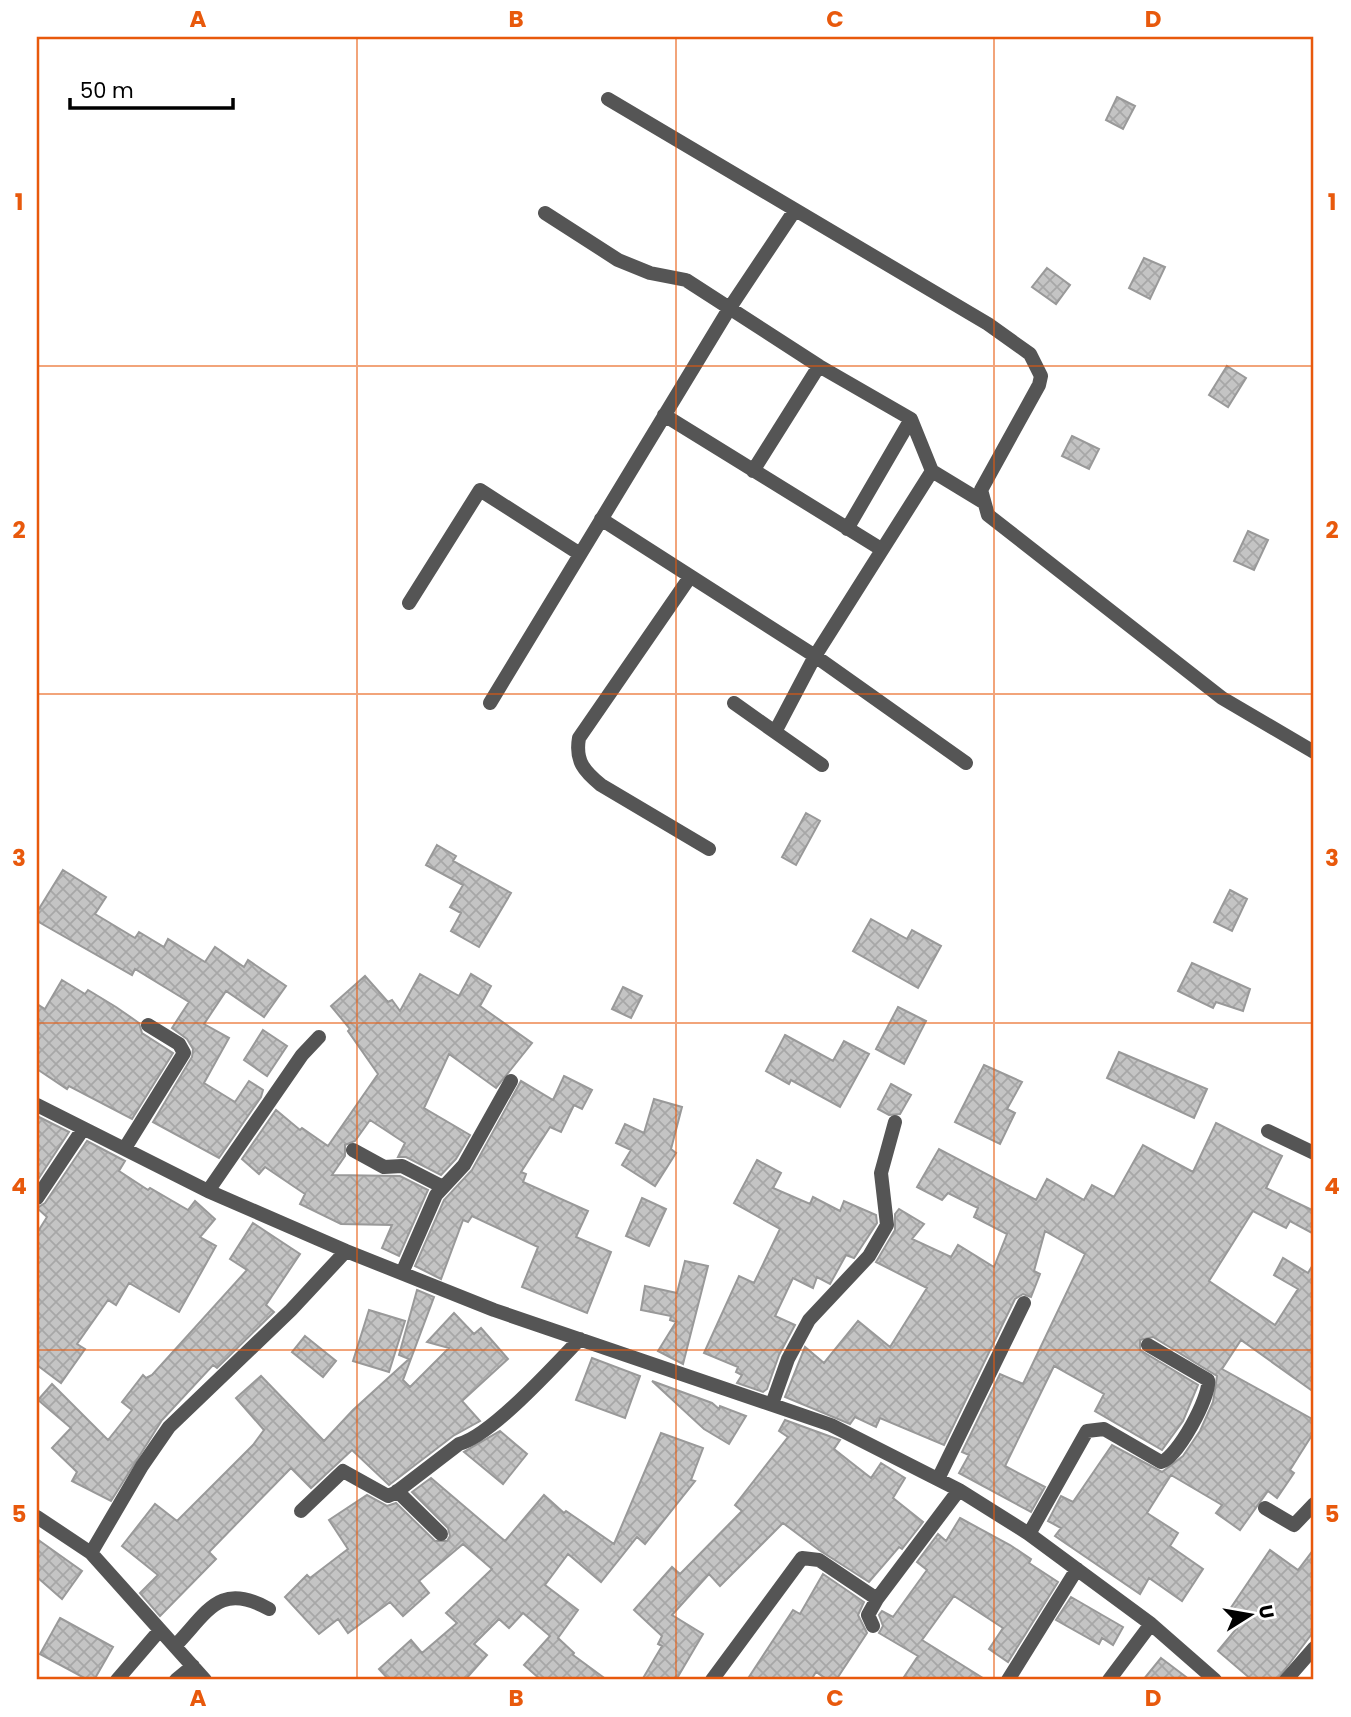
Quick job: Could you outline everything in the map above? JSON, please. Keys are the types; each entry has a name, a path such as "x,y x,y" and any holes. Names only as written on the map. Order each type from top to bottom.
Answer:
{"street":[{"path":"608,99 988,324 1030,354 1041,376 1039,385 981,490 988,515 1222,698 1314,752"},
{"path":"490,703 729,309 795,210"},
{"path":"545,213 618,260 650,273 686,280 819,366 911,419 932,471 983,502"},
{"path":"753,471 819,366"},
{"path":"664,415 881,550"},
{"path":"846,529 911,419"},
{"path":"775,732 815,656 932,471"},
{"path":"409,603 480,490 580,554"},
{"path":"601,519 815,656 966,763"},
{"path":"690,577 579,738 578,758 587,773 601,785 709,849"},
{"path":"734,703 822,765"},
{"path":"125,1148 184,1053 179,1044 148,1025"},
{"path":"208,1191 302,1055 319,1037"},
{"path":"402,1273 441,1186 464,1165 511,1082"},
{"path":"37,1105 208,1191 346,1251 494,1310 831,1425 959,1490 1029,1534 1151,1624 1215,1680"},
{"path":"772,1404 788,1359 809,1320 869,1256 887,1226 881,1173 895,1122"},
{"path":"37,1198 83,1129"},
{"path":"1269,1131 1314,1153"},
{"path":"353,1150 384,1167 402,1166 441,1186"},
{"path":"91,1553 142,1466 169,1427 291,1310 346,1251"},
{"path":"938,1479 1024,1303"},
{"path":"301,1511 342,1471 388,1496 397,1491 459,1444 470,1441 489,1426 580,1339"},
{"path":"1029,1534 1087,1431 1104,1430 1161,1462 1172,1456 1202,1405 1209,1387 1208,1380 1148,1345"},
{"path":"873,1626 868,1615 877,1599 959,1490"},
{"path":"397,1491 441,1534"},
{"path":"1265,1508 1294,1525 1314,1504"},
{"path":"37,1517 91,1553 205,1680"},
{"path":"712,1680 802,1558 818,1560 877,1599"},
{"path":"1009,1680 1077,1569"},
{"path":"175,1646 215,1605 228,1598 240,1596 269,1609"},
{"path":"1109,1680 1151,1624"},
{"path":"117,1680 160,1630"},
{"path":"1286,1680 1314,1648"},
{"path":"176,1680 193,1666"}],"building":[{"path":"1117,97 1135,106 1123,129 1106,120"},
{"path":"1144,258 1165,267 1150,299 1129,288"},
{"path":"1047,268 1070,285 1056,304 1032,287"},
{"path":"1227,366 1246,378 1228,407 1209,395"},
{"path":"1072,436 1099,449 1089,469 1062,456"},
{"path":"1248,531 1268,540 1254,570 1234,561"},
{"path":"806,813 820,821 796,865 782,857"},
{"path":"437,845 456,856 453,861 511,893 479,947 451,931 461,913 450,907 463,885 426,865"},
{"path":"63,870 106,897 95,914 135,938 139,932 164,947 168,939 205,962 215,947 244,967 248,960 286,986 264,1017 226,991 204,1024 229,1038 204,1083 235,1102 249,1081 263,1090 261,1097 219,1158 153,1122 192,1057 193,1049 187,1039 172,1028 189,1002 135,969 132,975 37,921 37,912"},
{"path":"1230,890 1247,899 1232,931 1214,922"},
{"path":"871,919 907,939 912,930 941,946 918,988 853,951"},
{"path":"1192,963 1250,989 1243,1011 1216,1002 1213,1008 1178,991"},
{"path":"420,974 459,996 471,974 491,986 480,1006 532,1043 496,1088 449,1054 424,1108 470,1135 456,1159 441,1175 406,1157 398,1157 405,1143 370,1120 355,1141 345,1145 345,1156 332,1175 400,1176 428,1190 399,1256 382,1248 392,1225 341,1224 300,1204 305,1194 265,1167 259,1174 242,1159 276,1110 300,1130 302,1128 328,1146 378,1074 348,1031 350,1029 331,1006 365,976 388,1002 392,1000 400,1011"},
{"path":"62,980 85,994 88,990 116,1007 139,1023 142,1033 173,1053 132,1119 69,1086 67,1089 37,1069 37,1004 45,1009"},
{"path":"623,987 642,996 631,1018 612,1009"},
{"path":"898,1007 926,1021 904,1064 876,1049"},
{"path":"263,1030 287,1046 267,1076 244,1060"},
{"path":"785,1035 833,1061 844,1041 869,1054 840,1107 791,1080 789,1084 766,1071"},
{"path":"1119,1052 1207,1089 1194,1118 1107,1078"},
{"path":"984,1065 1022,1082 1007,1109 1015,1113 1000,1144 955,1122"},
{"path":"564,1076 592,1090 582,1109 574,1105 561,1132 550,1127 521,1172 526,1174 523,1182 588,1211 576,1237 611,1252 587,1313 522,1287 538,1247 472,1216 468,1222 463,1220 441,1279 415,1266 444,1200 472,1170 521,1081 553,1100"},
{"path":"891,1084 911,1095 900,1114 889,1115 878,1109"},
{"path":"654,1099 682,1107 671,1149 676,1153 655,1186 622,1165 631,1150 616,1143 625,1124 644,1133"},
{"path":"37,1116 69,1132 37,1181"},
{"path":"1216,1123 1282,1156 1266,1188 1314,1211 1314,1234 1290,1221 1286,1228 1253,1211 1209,1281 1275,1325 1298,1289 1274,1275 1283,1258 1308,1273 1314,1263 1314,1392 1241,1340 1222,1369 1314,1420 1314,1432 1290,1470 1294,1473 1277,1498 1268,1491 1240,1530 1216,1513 1222,1505 1171,1475 1147,1513 1178,1533 1170,1546 1203,1569 1182,1601 1149,1578 1140,1594 1055,1536 1061,1528 1048,1521 1061,1496 1073,1502 1112,1445 1162,1472 1183,1456 1200,1431 1213,1402 1217,1376 1153,1337 1140,1340 1140,1350 1198,1385 1183,1421 1162,1450 1095,1411 1104,1394 1054,1366 1005,1466 1045,1487 1031,1512 959,1473 969,1455 962,1452 1000,1374 1023,1384 1085,1254 1045,1231 1034,1271 1040,1274 1031,1297 1023,1294 1015,1299 944,1445 880,1418 876,1427 855,1417 850,1424 785,1397 805,1347 824,1363 858,1321 890,1347 927,1288 876,1262 895,1230 895,1214 899,1209 924,1224 912,1239 951,1257 958,1245 994,1267 1007,1234 974,1217 978,1208 948,1193 942,1200 917,1187 939,1149 1036,1200 1047,1179 1084,1200 1092,1185 1114,1197 1143,1145 1193,1172"},
{"path":"87,1141 125,1161 119,1171 148,1190 150,1188 188,1210 195,1201 215,1219 200,1237 216,1246 179,1312 129,1283 116,1305 108,1300 77,1344 85,1349 61,1383 37,1365 37,1233 47,1217 37,1208 45,1203"},
{"path":"757,1160 781,1173 773,1188 810,1204 813,1197 840,1211 844,1201 876,1215 877,1223 854,1258 846,1255 830,1284 817,1277 813,1288 793,1278 775,1316 795,1325 779,1355 767,1389 763,1392 737,1383 742,1375 736,1372 738,1367 704,1353 739,1276 754,1283 780,1229 734,1203"},
{"path":"642,1198 666,1209 649,1246 626,1236"},
{"path":"253,1223 300,1254 266,1305 274,1312 217,1368 213,1365 162,1420 111,1501 72,1481 77,1472 52,1448 71,1428 38,1400 52,1384 108,1440 132,1410 122,1402 143,1375 146,1378 152,1375 247,1270 230,1259"},
{"path":"685,1261 708,1266 683,1364 658,1351 676,1322 670,1320 671,1316 641,1310 645,1286 677,1293"},
{"path":"417,1290 434,1297 403,1380 410,1387 449,1348 427,1342 454,1313 474,1334 481,1328 508,1359 462,1401 480,1421 453,1436 389,1485 352,1450 311,1488 291,1468 209,1552 216,1559 160,1616 140,1593 158,1575 122,1546 155,1504 177,1521 253,1445 264,1430 236,1398 261,1376 324,1441 353,1410 409,1359 399,1355"},
{"path":"369,1310 405,1321 389,1372 353,1361"},
{"path":"305,1336 336,1361 323,1377 292,1352"},
{"path":"592,1358 640,1376 625,1418 576,1400"},
{"path":"652,1381 712,1403 719,1409 720,1406 746,1416 729,1444 704,1429"},
{"path":"785,1420 840,1440 834,1449 871,1478 881,1463 905,1478 893,1498 923,1522 902,1549 899,1547 869,1582 783,1523 720,1586 709,1574 672,1615 703,1634 676,1680 642,1680 662,1646 658,1644 662,1636 634,1610 672,1567 680,1574 742,1511 735,1505 788,1437 779,1431"},
{"path":"500,1431 527,1454 503,1484 464,1452"},
{"path":"661,1433 703,1448 691,1480 695,1481 645,1544 637,1537 601,1582 568,1554 545,1585 578,1610 558,1638 573,1655 607,1680 541,1680 524,1665 550,1636 523,1613 509,1628 499,1619 474,1644 487,1655 465,1680 389,1680 379,1669 411,1640 422,1653 457,1623 446,1613 492,1569 463,1544 419,1581 429,1593 403,1616 390,1602 348,1633 338,1619 319,1634 285,1597 307,1575 310,1578 348,1549 329,1520 367,1495 387,1506 396,1503 435,1541 447,1541 450,1536 448,1528 412,1492 431,1478 505,1541 544,1495 564,1513 566,1511 614,1544"},
{"path":"960,1518 1010,1545 1031,1559 1029,1563 1058,1582 1008,1662 989,1649 1003,1628 954,1596 922,1640 986,1680 902,1680 918,1656 879,1633 883,1626 879,1615 882,1611 893,1617 927,1570 917,1562 938,1534 946,1541"},
{"path":"37,1539 82,1571 62,1599 37,1577"},
{"path":"1314,1549 1314,1631 1277,1680 1252,1680 1218,1651 1242,1622 1228,1612 1270,1550 1298,1570"},
{"path":"823,1574 864,1602 858,1615 867,1633 836,1680 828,1680 816,1672 811,1680 747,1680 793,1610 800,1614"},
{"path":"1071,1597 1123,1627 1113,1645 1102,1638 1099,1644 1056,1620"},
{"path":"60,1618 113,1647 94,1680 88,1680 40,1654"},
{"path":"1161,1658 1190,1680 1143,1680"}]}
